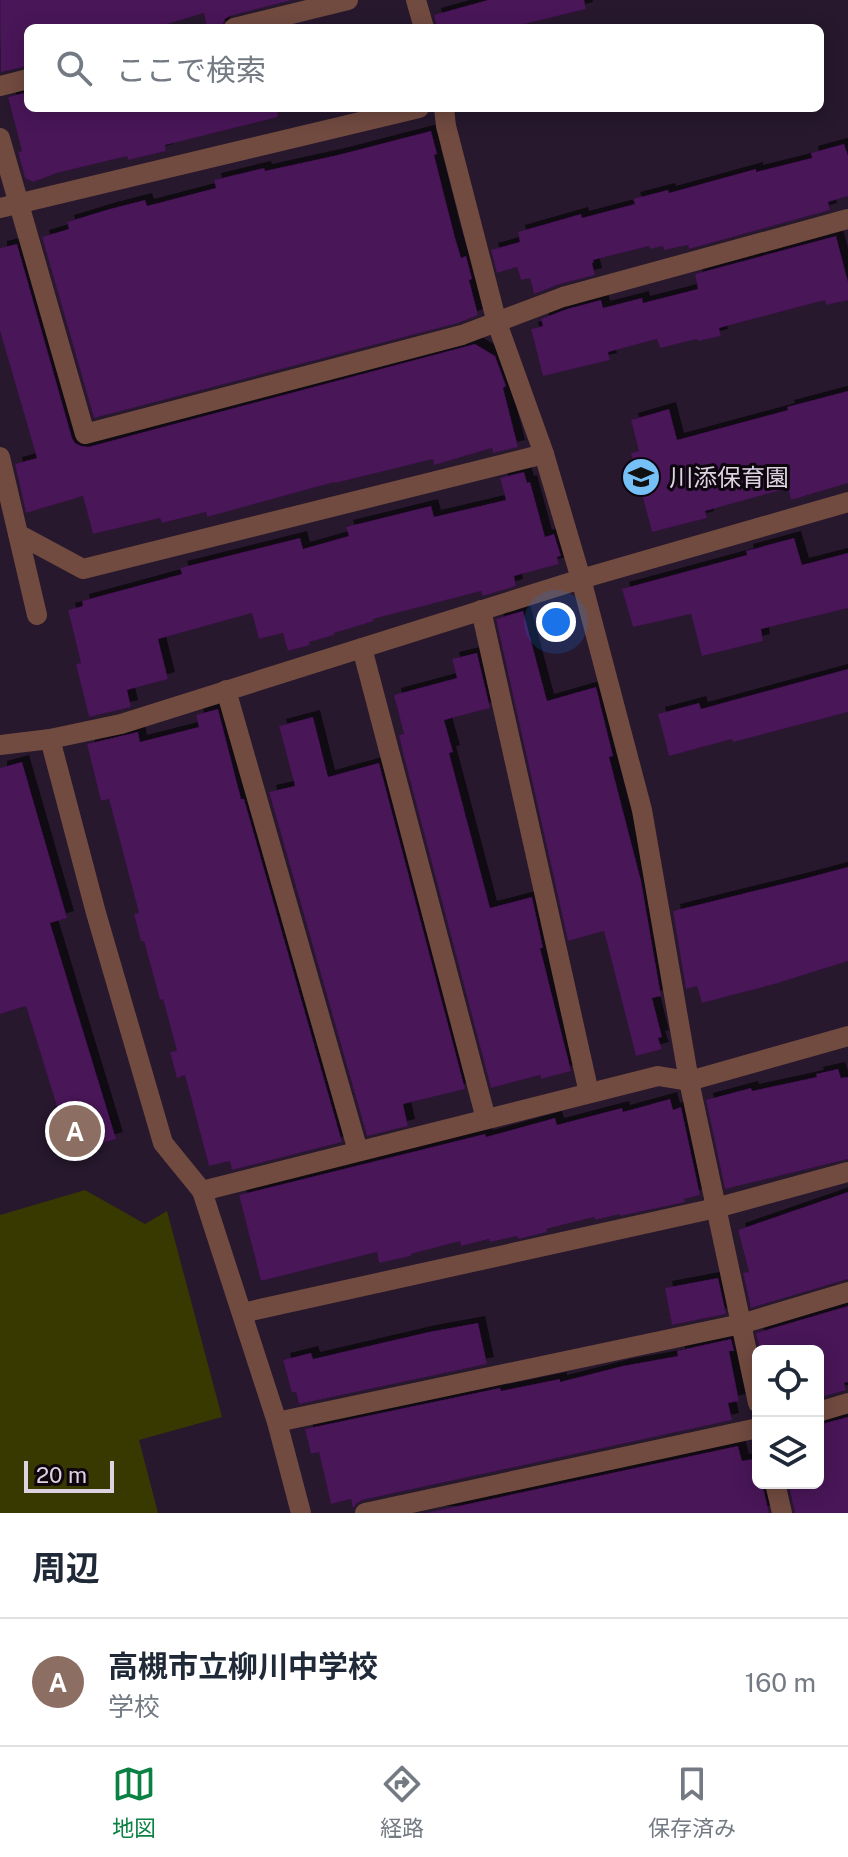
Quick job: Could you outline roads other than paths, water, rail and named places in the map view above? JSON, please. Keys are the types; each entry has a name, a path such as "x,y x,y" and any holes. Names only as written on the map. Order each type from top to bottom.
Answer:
{"street":[{"path":"250,24 348,0"},
{"path":"422,1 424,24"},
{"path":"0,86 24,80"},
{"path":"9,206 402,112"},
{"path":"444,112 497,323 544,454 581,579 642,810 689,1081 752,1375"},
{"path":"0,138 9,206 85,434 462,335 563,297 848,219"},
{"path":"18,534 83,569 544,454"},
{"path":"0,457 37,615"},
{"path":"0,745 50,739 121,724 581,579 848,502"},
{"path":"481,610 589,1093"},
{"path":"362,648 486,1119"},
{"path":"226,690 358,1151"},
{"path":"50,739 96,913 163,1143 202,1191 277,1422 301,1513"},
{"path":"202,1191 658,1076 689,1081 848,1036"},
{"path":"242,1313 716,1208 848,1172"},
{"path":"277,1422 741,1324 848,1292"},
{"path":"824,1410 848,1403"},
{"path":"365,1513 752,1429"},
{"path":"776,1489 782,1513"}],"place":[{"name":"川添保育園","path":"641,477"},
{"name":"高槻市立柳川中学校","path":"75,1131"}]}
